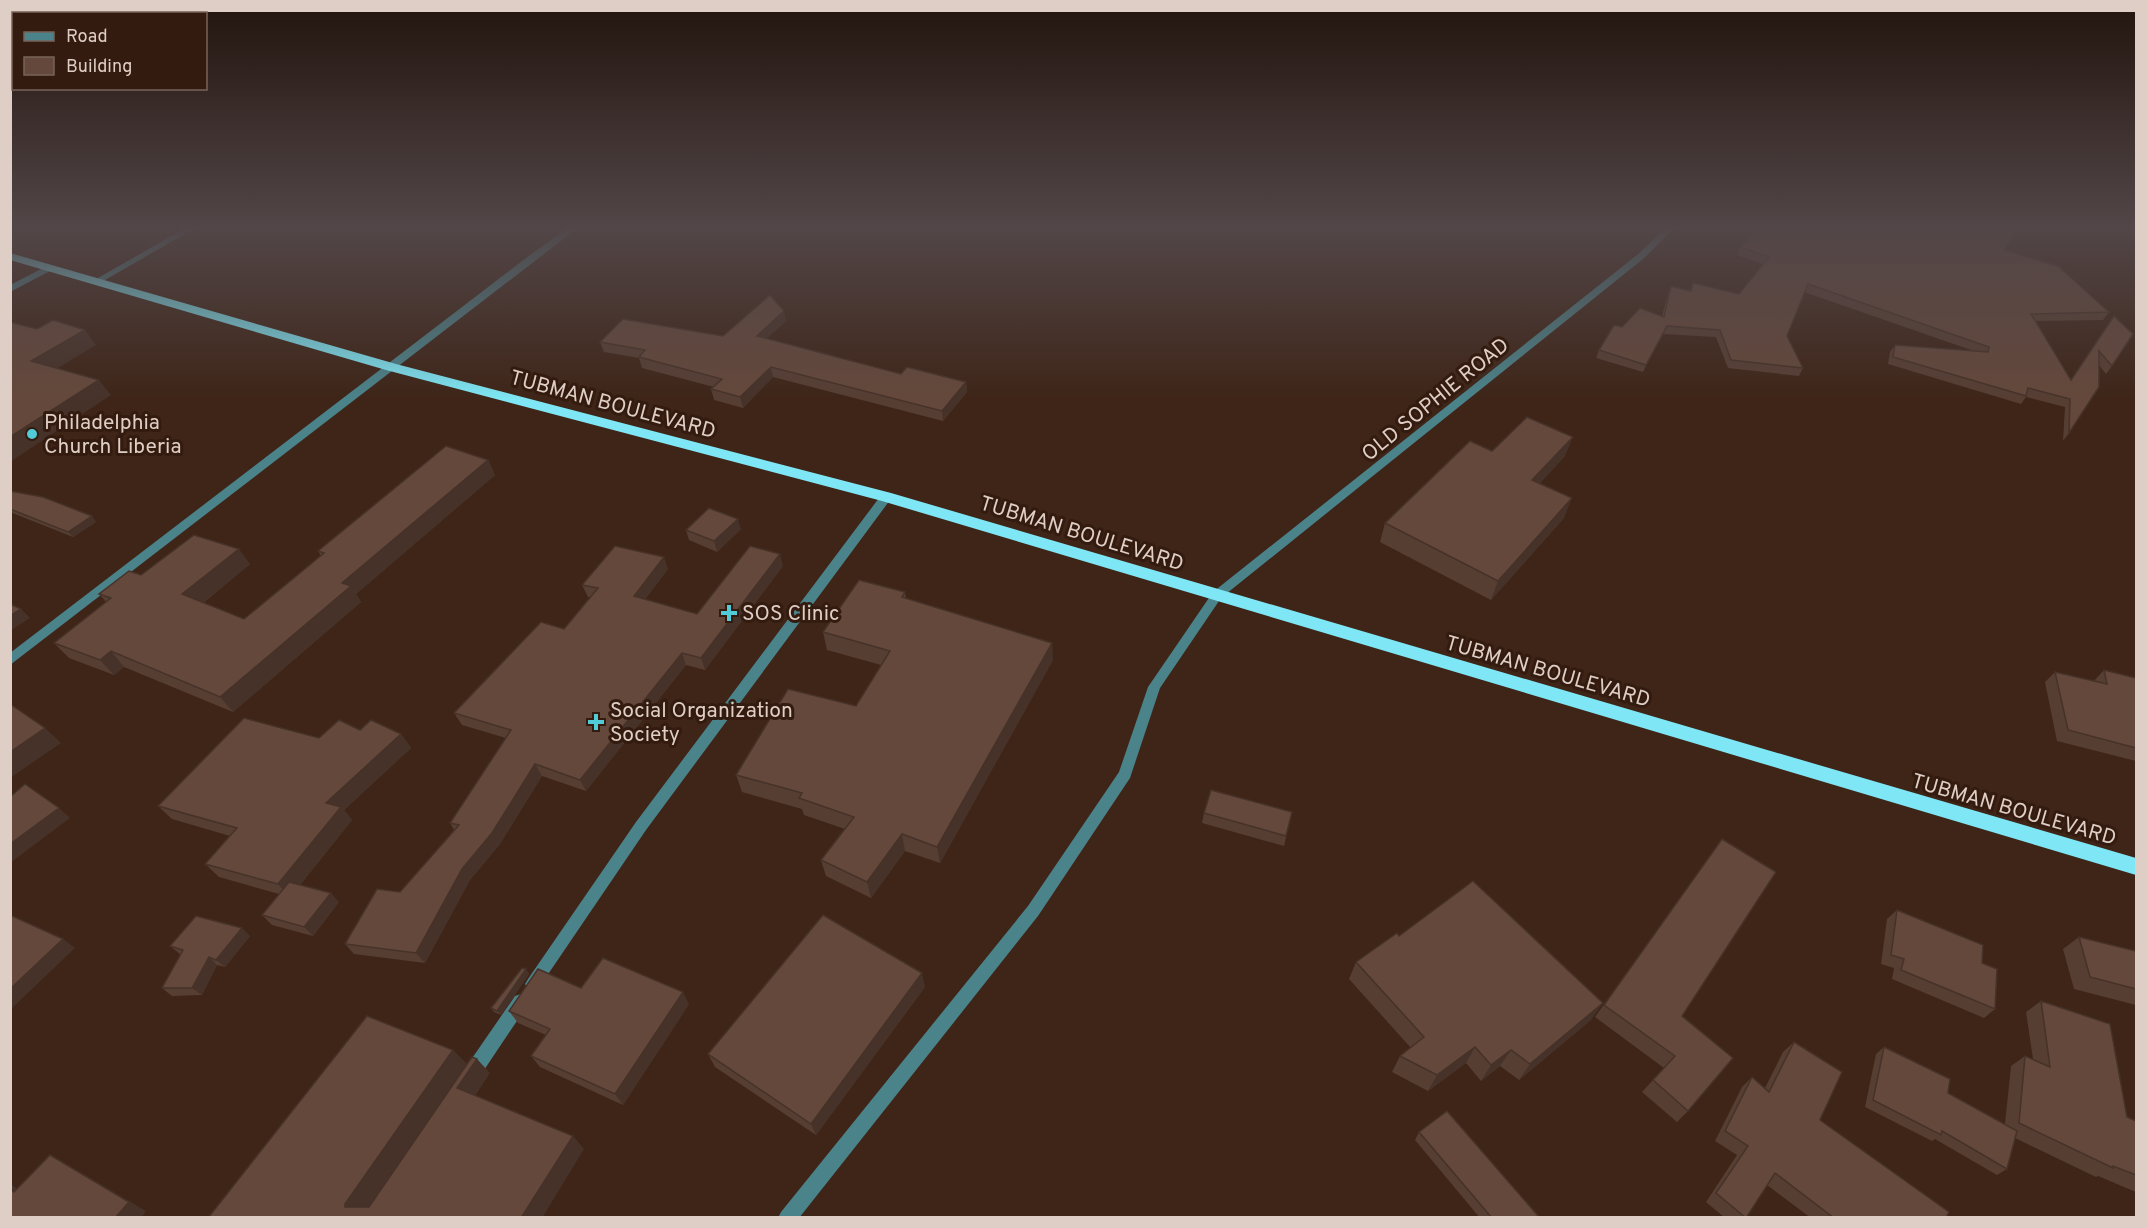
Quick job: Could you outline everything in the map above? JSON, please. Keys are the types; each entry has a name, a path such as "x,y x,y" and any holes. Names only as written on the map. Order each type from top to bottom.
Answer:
{"highway":[{"name":"TUBMAN BOULEVARD","path":"103,284 391,367 886,497 2136,867"}],"street":[{"path":"10,660 497,284"},
{"name":"OLD SOPHIE ROAD","path":"787,1218 1033,910 1125,774 1154,687 1217,595 1606,284"},
{"path":"467,1080 641,826 886,497"}],"building":[{"path":"1693,284 1698,284 1739,294 1747,284 1808,284 1787,336 1803,368 1731,360 1720,330 1667,326 1646,365 1599,350 1614,325 1622,327 1640,308 1664,317 1671,286 1691,291"},
{"path":"1809,284 2078,284 2109,312 2031,314 2071,380 2114,316 2133,334 2112,366 2099,351 2099,387 2069,433 2070,399 2028,388 2026,396 1893,357 1895,345 1988,352 1989,347"},
{"path":"770,295 784,311 757,336 901,374 907,367 966,382 942,411 771,367 740,397 711,389 722,379 639,357 645,350 600,342 623,319 723,336"},
{"path":"53,320 85,330 31,361 99,380 10,437 10,322 37,329"},
{"path":"1527,417 1573,437 1532,480 1572,498 1498,581 1385,523 1470,441 1492,451"},
{"path":"446,446 488,460 342,583 351,586 220,697 111,651 100,660 54,643 111,598 99,594 129,571 141,575 194,535 239,549 182,594 244,619 324,553 318,551"},
{"path":"10,491 43,497 92,516 68,532 10,509"},
{"path":"709,508 738,519 714,541 686,530"},
{"path":"615,546 664,557 634,596 697,614 750,546 780,554 701,658 682,653 580,780 535,764 492,833 462,869 416,953 345,944 377,889 400,892 459,825 450,823 511,730 454,713 541,622 564,629 598,588 582,585"},
{"path":"859,580 905,592 902,597 1052,643 937,847 902,834 867,882 821,860 854,817 799,798 802,793 736,775 788,689 856,706 890,651 823,632"},
{"path":"10,604 21,609 10,616"},
{"path":"2104,670 2136,678 2136,748 2068,730 2055,672 2107,684"},
{"path":"10,704 45,728 10,752"},
{"path":"244,718 319,738 339,720 360,730 371,720 401,734 326,803 341,807 278,884 205,864 237,828 158,806"},
{"path":"25,784 59,808 10,844 10,797"},
{"path":"1211,790 1292,812 1286,836 1204,813"},
{"path":"1722,839 1776,872 1682,1016 1733,1058 1688,1111 1653,1080 1675,1056 1604,1005"},
{"path":"1473,881 1603,1003 1530,1064 1511,1050 1491,1065 1475,1047 1437,1075 1400,1056 1424,1037 1356,962 1397,933 1399,936"},
{"path":"289,882 331,893 304,927 262,915"},
{"path":"1897,910 1983,945 1982,963 1997,969 1995,1009 1901,970 1904,959 1891,955"},
{"path":"10,915 63,939 10,989"},
{"path":"823,915 922,973 811,1124 708,1054"},
{"path":"196,916 242,928 216,960 209,957 192,988 162,988 183,950 170,946"},
{"path":"2079,937 2136,951 2136,989 2090,977"},
{"path":"603,958 683,992 615,1094 531,1056 550,1029 509,1011 538,969 581,988"},
{"path":"522,968 526,969 497,1011 491,1008"},
{"path":"2041,1001 2110,1024 2127,1117 2136,1121 2136,1175 2113,1166 2113,1168 2019,1123 2025,1056 2050,1067"},
{"path":"367,1016 453,1050 345,1207 369,1207 472,1057 477,1059 457,1088 573,1136 521,1218 208,1218"},
{"path":"1794,1042 1842,1072 1820,1120 1949,1212 1946,1218 1834,1218 1775,1173 1746,1218 1716,1193 1748,1146 1725,1131 1752,1077 1769,1092"},
{"path":"1884,1047 1950,1079 1948,1093 2017,1131 2007,1169 1942,1131 1941,1135 1873,1100"},
{"path":"1447,1111 1540,1218 1492,1218 1419,1132"},
{"path":"50,1155 129,1202 115,1218 10,1218 10,1189 14,1192"}],"place":[{"name":"Philadelphia Church Liberia","path":"32,434"},
{"name":"SOS Clinic","path":"729,613"},
{"name":"Social Organization Society","path":"596,722"}]}
